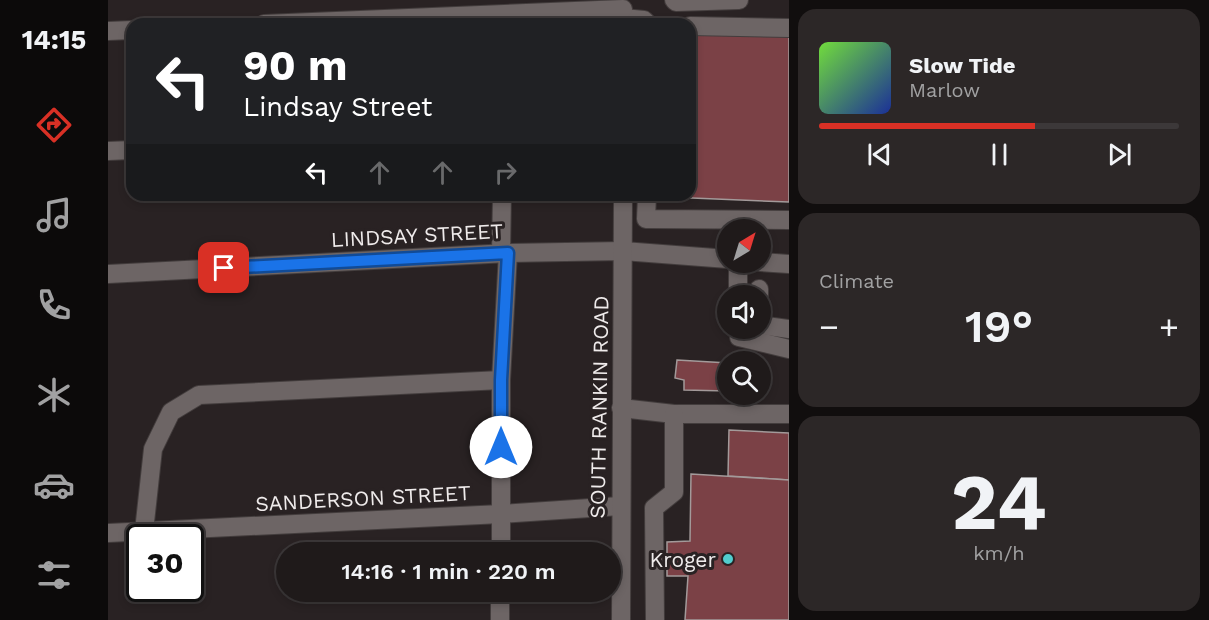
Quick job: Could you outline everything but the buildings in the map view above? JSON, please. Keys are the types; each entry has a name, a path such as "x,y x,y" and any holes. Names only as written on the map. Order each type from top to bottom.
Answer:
{"street":[{"path":"674,0 676,2 740,0"},
{"path":"325,18 417,9 496,18"},
{"path":"525,18 623,13 638,18"},
{"path":"696,26 789,28"},
{"path":"108,31 126,30"},
{"path":"108,151 126,150"},
{"path":"501,542 504,253 502,201"},
{"name":"SOUTH RANKIN ROAD","path":"621,620 623,201"},
{"path":"647,201 646,219 789,220"},
{"name":"LINDSAY STREET","path":"108,274 504,253 623,251 717,258"},
{"path":"771,263 789,264"},
{"path":"771,327 789,329"},
{"path":"747,339 789,349"},
{"path":"145,524 153,449 171,412 200,395 501,380"},
{"path":"621,408 674,414 789,414"},
{"path":"656,620 654,508 674,492 674,414"},
{"name":"SANDERSON STREET","path":"204,528 620,506"},
{"name":"SANDERSON STREET","path":"108,532 126,532"},
{"path":"500,602 500,620"}],"place":[{"name":"Kroger","path":"728,559"}],"route":[{"path":"224,268 508,253 501,380 501,447"}]}
